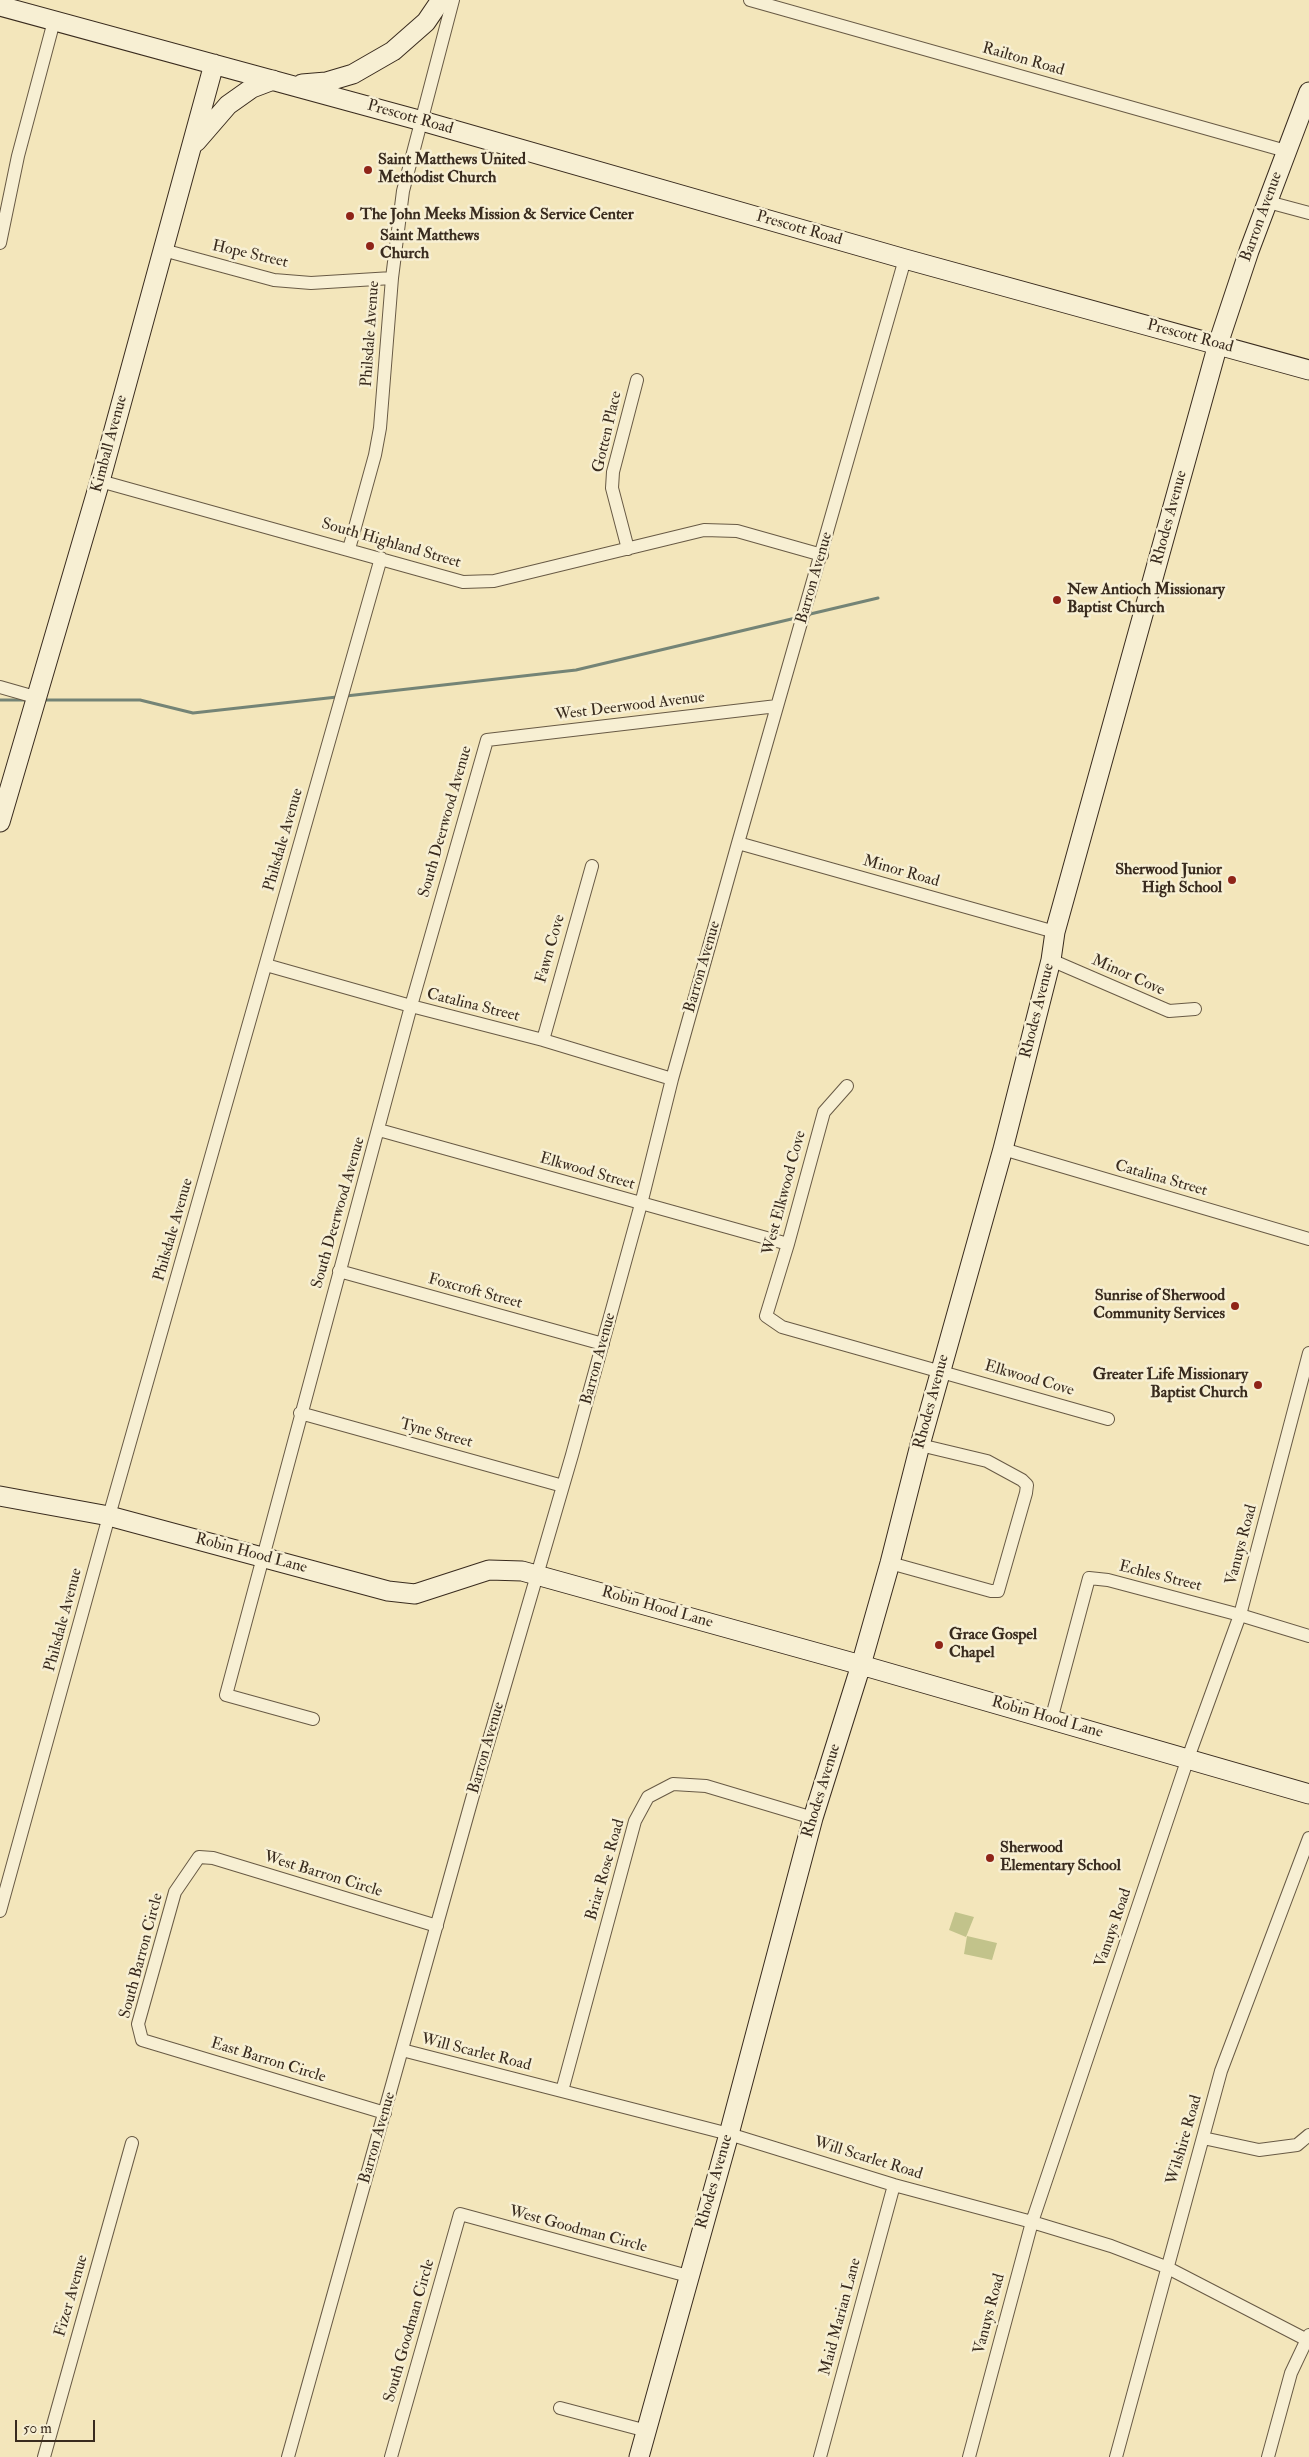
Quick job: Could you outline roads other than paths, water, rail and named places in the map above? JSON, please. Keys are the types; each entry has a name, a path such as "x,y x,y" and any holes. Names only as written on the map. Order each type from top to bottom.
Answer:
{"main road":[{"path":"291,85 326,82 361,70 393,51 426,22 441,0"},
{"path":"0,6 214,64"},
{"name":"Prescott Road","path":"214,64 422,121 906,259 1309,370"},
{"name":"Kimball Avenue","path":"0,822 35,697 100,481 214,64"},
{"path":"192,147 228,105 252,88 272,80"},
{"name":"Barron Avenue","path":"1218,344 1286,151 1309,92"},
{"name":"Rhodes Avenue","path":"639,2457 729,2134 812,1818 861,1665 890,1563 920,1445 1003,1149 1051,960 1055,932 1218,344"},
{"name":"Robin Hood Lane","path":"0,1496 109,1516 263,1556 388,1592 415,1594 489,1570 506,1569 538,1575 861,1665 1309,1794"}],"street":[{"path":"422,121 453,0"},
{"name":"Railton Road","path":"750,0 1286,151"},
{"path":"0,243 18,156 54,21"},
{"name":"Philsdale Avenue","path":"349,549 375,455 380,428 392,278 402,191 422,121"},
{"path":"1268,202 1309,213"},
{"name":"Hope Street","path":"163,250 274,280 311,283 392,278"},
{"name":"Barron Avenue","path":"288,2457 603,1344 672,1079 738,843 906,259"},
{"name":"Gotten Place","path":"628,550 612,488 613,472 637,380"},
{"name":"South Highland Street","path":"100,481 464,582 494,581 704,530 737,531 822,555"},
{"name":"Philsdale Avenue","path":"0,1911 109,1516 381,558"},
{"path":"0,687 35,697"},
{"name":"West Deerwood Avenue","path":"487,740 777,706"},
{"name":"South Deerwood Avenue","path":"313,1719 226,1695 411,1006 487,740"},
{"name":"Minor Road","path":"738,843 1055,932"},
{"name":"Fawn Cove","path":"543,1040 592,866"},
{"name":"Minor Cove","path":"1051,960 1169,1011 1195,1008"},
{"name":"Catalina Street","path":"266,966 543,1040 672,1079"},
{"name":"West Elkwood Cove","path":"847,1086 824,1112 766,1316 782,1327 941,1370"},
{"name":"Elkwood Street","path":"378,1130 788,1244"},
{"name":"Catalina Street","path":"1003,1149 1309,1239"},
{"name":"Foxcroft Street","path":"339,1271 603,1344"},
{"name":"Vanuys Road","path":"968,2457 1032,2222 1188,1758 1240,1614 1309,1352"},
{"name":"Elkwood Cove","path":"941,1370 1108,1419"},
{"name":"Tyne Street","path":"300,1414 563,1486"},
{"path":"890,1563 991,1591 998,1591 1026,1493 1027,1485 1022,1480 987,1462 920,1445"},
{"name":"Echles Street","path":"1051,1720 1088,1578 1108,1580 1240,1614 1309,1636"},
{"name":"Briar Rose Road","path":"562,2092 635,1821 648,1797 673,1784 706,1786 812,1818"},
{"name":"Wilshire Road","path":"1116,2457 1221,2070 1309,1838"},
{"name":"West Barron Circle","path":"199,1857 214,1858 437,1926"},
{"name":"South Barron Circle","path":"142,2040 138,2024 175,1892 199,1857"},
{"name":"East Barron Circle","path":"142,2040 385,2113"},
{"name":"Will Scarlet Road","path":"402,2050 729,2134 894,2185 1032,2222 1111,2246 1166,2267 1308,2338"},
{"path":"1203,2138 1259,2150 1297,2145 1309,2135"},
{"name":"Fizer Avenue","path":"44,2457 132,2143"},
{"name":"Maid Marian Lane","path":"820,2457 894,2185"},
{"name":"West Goodman Circle","path":"460,2214 688,2276"},
{"name":"South Goodman Circle","path":"391,2457 460,2214"},
{"path":"1268,2457 1291,2373 1308,2338"},
{"path":"560,2408 647,2431"}],"waterway":[{"path":"806,615 878,598"},
{"path":"346,696 576,670 800,617"},
{"path":"44,700 140,700 193,713 337,697"},
{"path":"0,700 25,700"}],"place":[{"name":"Saint Matthews United Methodist Church","path":"368,170"},
{"name":"The John Meeks Mission & Service Center","path":"350,216"},
{"name":"Saint Matthews Church","path":"370,246"},
{"name":"New Antioch Missionary Baptist Church","path":"1057,600"},
{"name":"Sherwood Junior High School","path":"1232,880"},
{"name":"Sunrise of Sherwood Community Services","path":"1235,1306"},
{"name":"Greater Life Missionary Baptist Church","path":"1258,1385"},
{"name":"Grace Gospel Chapel","path":"939,1645"},
{"name":"Sherwood Elementary School","path":"990,1858"}]}
